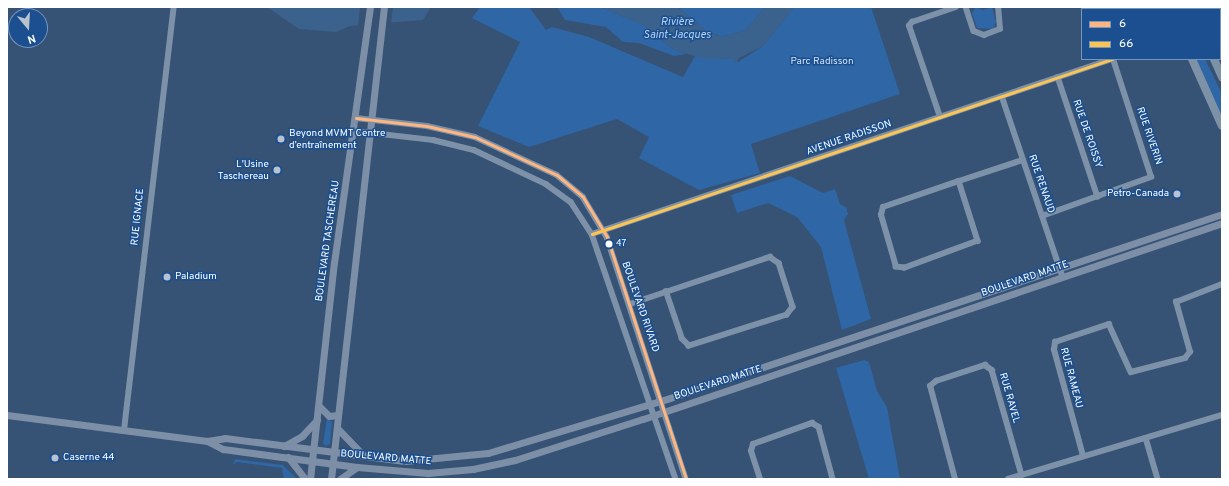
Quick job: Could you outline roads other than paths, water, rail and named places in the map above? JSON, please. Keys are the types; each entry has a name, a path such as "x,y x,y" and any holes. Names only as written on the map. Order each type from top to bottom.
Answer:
{"highway":[{"path":"1192,60 1222,126"},
{"path":"1214,60 1222,77"}],"main road":[{"name":"BOULEVARD TASCHEREAU","path":"310,479 334,263 355,131 370,7"},
{"path":"330,479 384,7"},
{"name":"BOULEVARD MATTE","path":"7,415 207,441 225,438 364,456 417,461 475,456 662,400 1059,266 1222,214"},
{"name":"BOULEVARD MATTE","path":"207,441 223,449 357,467 428,473 487,467 654,415 1222,223"},
{"path":"318,406 330,417 338,415"},
{"path":"284,446 302,436 317,420"},
{"path":"337,428 364,456"},
{"path":"288,457 304,479"},
{"path":"340,479 357,467"}],"street":[{"name":"RUE IGNACE","path":"124,430 174,7"},
{"path":"940,117 909,26 912,22 956,7"},
{"path":"966,7 974,32 984,35 1000,29 998,7"},
{"name":"AVENUE RADISSON","path":"592,234 1109,60"},
{"name":"RUE RIVERIN","path":"1042,216 1147,180 1152,175 1112,60"},
{"name":"RUE DE ROISSY","path":"1058,77 1098,197"},
{"name":"RUE RENAUD","path":"1002,96 1063,277"},
{"name":"BOULEVARD RIVARD","path":"356,118 455,131 508,150 572,185 594,210 605,230 662,400 686,479"},
{"path":"355,131 450,144 503,162 563,195 592,234 676,479"},
{"path":"959,181 978,242 905,268 896,267 881,215 883,207 959,181 1023,160"},
{"path":"630,304 770,257 779,263 793,307 787,315 689,346 682,339 666,292"},
{"name":"RUE RAMEAU","path":"1083,456 1054,350 1055,342 1109,324 1131,372 1185,358 1190,352 1176,302 1222,284"},
{"name":"RUE RAVEL","path":"955,479 930,386 936,381 985,365 992,370 1022,475"},
{"path":"1008,479 1222,415"},
{"path":"760,479 751,451 753,444 812,423 819,427 833,479"},
{"path":"1146,438 1158,479"}],"water":[{"path":"267,7 431,7 423,20 350,26 336,32 299,29"},
{"name":"Rivière Saint-Jacques","path":"600,7 678,7 705,30 722,37 746,30 765,7 794,7 763,46 739,58 736,64 733,59 700,58 673,49 644,25"}],"place":[{"name":"Beyond MVMT Centre d’entraînement","path":"281,139"},
{"name":"L'Usine Taschereau","path":"277,170"},
{"name":"Petro-Canada","path":"1177,194"},
{"name":"47","path":"609,244"},
{"name":"Paladium","path":"167,277"},
{"name":"Caserne 44","path":"55,458"}],"park label":[{"name":"Parc Radisson","path":"822,62"}]}
